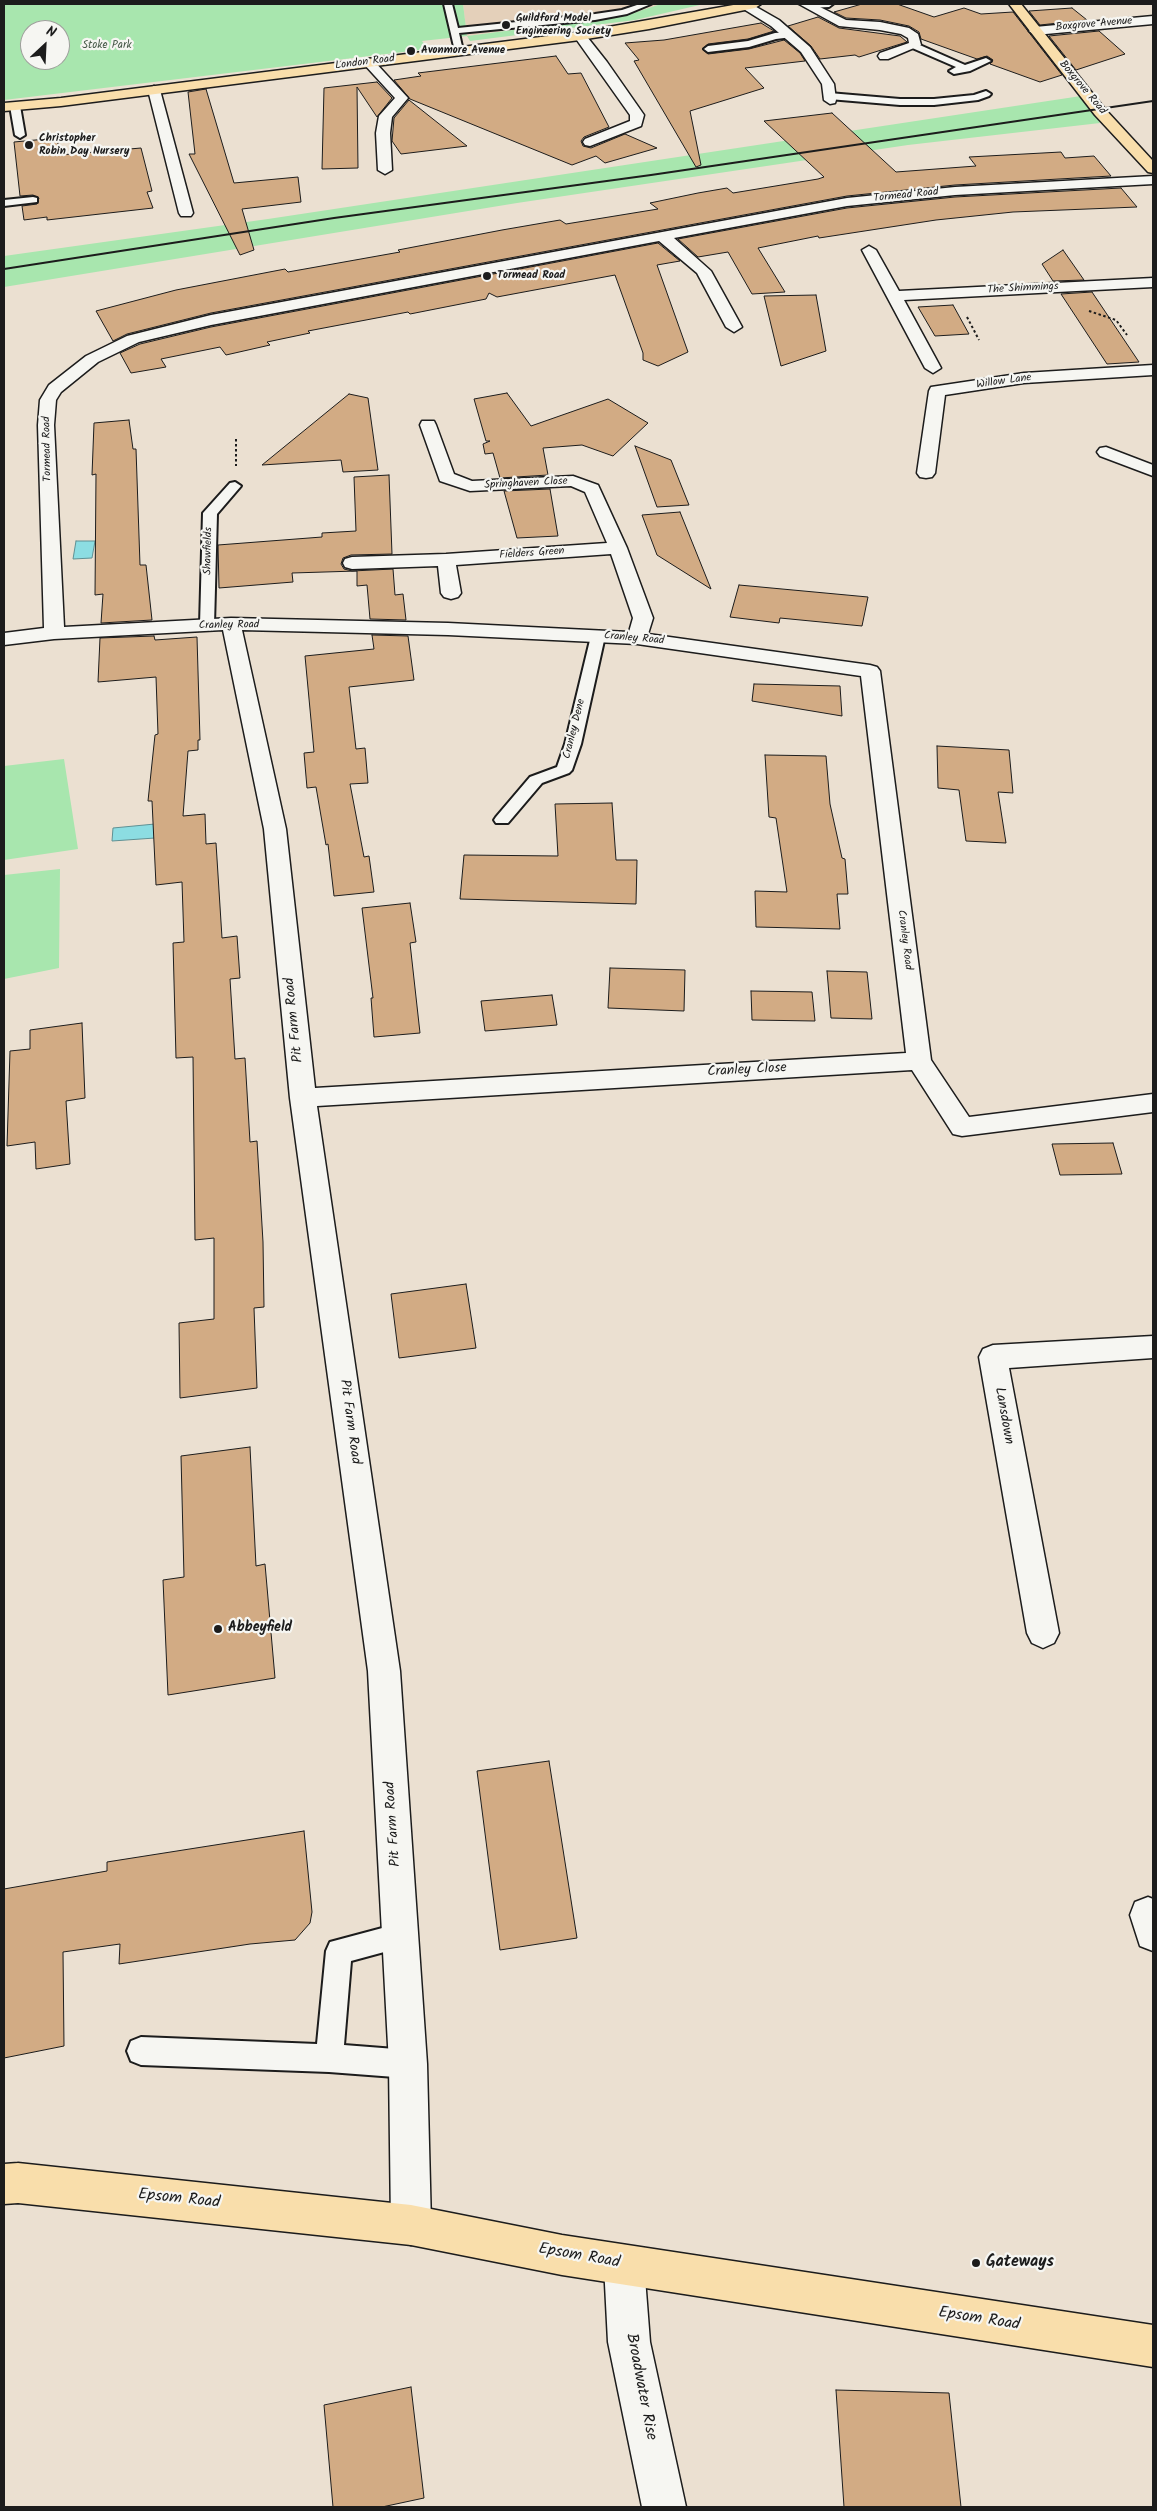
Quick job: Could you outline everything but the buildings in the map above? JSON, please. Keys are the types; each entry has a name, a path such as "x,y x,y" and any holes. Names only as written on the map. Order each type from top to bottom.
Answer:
{"main road":[{"name":"Boxgrove Road","path":"1015,4 1096,107 1153,169"},
{"name":"London Road","path":"9,106 154,90 580,36 750,5"},
{"name":"Epsom Road","path":"4,2184 18,2183 411,2225 562,2255 1153,2346"}],"street":[{"path":"750,5 775,23 806,50 828,84 829,98"},
{"path":"807,5 843,23 880,26 905,31 914,37 913,45 884,56"},
{"name":"Boxgrove Avenue","path":"1035,31 1153,20"},
{"path":"580,36 603,65 637,115 636,123 590,142"},
{"path":"369,63 402,98 386,116 383,133 385,170"},
{"path":"154,90 186,213"},
{"name":"Tormead Road","path":"54,633 46,425 48,400 65,378 92,359 133,339 211,320 847,202 914,194 1153,180"},
{"path":"661,235 703,270 734,327"},
{"path":"869,250 933,368"},
{"name":"The Shimmings","path":"894,296 1153,282"},
{"name":"Willow Lane","path":"926,473 938,391 1024,378 1153,370"},
{"name":"Springhaven Close","path":"428,425 446,478 470,486 573,482 592,488 618,548 644,618 637,638"},
{"path":"1106,452 1153,471"},
{"name":"Fielders Green","path":"352,563 446,560 618,548"},
{"path":"446,560 451,593"},
{"name":"Cranley Road","path":"4,639 54,633 219,625 448,629 637,638 870,671 919,1061"},
{"name":"Pit Farm Road","path":"219,625 274,828 303,1098 384,1671 408,2064 411,2225"},
{"path":"919,1061 962,1127 1153,1103"},
{"name":"Cranley Close","path":"303,1098 919,1061"},
{"name":"Lansdown","path":"1042,1633 993,1357 1153,1347"},
{"name":"Broadwater Rise","path":"624,2265 629,2342 664,2507"}],"lane":[{"path":"448,4 459,51"},
{"path":"454,31 594,17 624,12 647,4"},
{"path":"807,5 829,4"},
{"path":"708,49 749,44 775,36 789,35"},
{"path":"913,45 967,69"},
{"path":"953,72 967,69 986,61"},
{"path":"829,98 934,102 975,98 986,94"},
{"path":"9,106 20,135"},
{"path":"4,203 33,200"},
{"name":"Shawfields","path":"219,625 210,513 235,486"},
{"name":"Cranley Dene","path":"502,820 536,780 564,770 573,744 598,636"},
{"path":"329,2058 339,1951 401,1936"},
{"path":"141,2051 329,2058 408,2064"}],"path":[{"path":"1069,287 1082,309 1116,320 1127,335"}],"shaded area":[{"name":"Guildford Model Engineering Society","path":"463,4 661,4 627,15 467,36"}],"green space":[{"name":"Stoke Park","path":"4,4 463,4 467,36 422,41 428,49 4,100"},
{"path":"661,4 704,4 635,20 470,41 467,36 627,15"},
{"path":"1081,96 1100,123 908,145 517,203 4,287 4,256 268,219"},
{"path":"64,759 78,849 4,860 4,766"},
{"path":"60,869 59,968 4,979 4,875"}],"water":[{"path":"76,541 95,541 92,558 73,559"},
{"path":"155,824 155,838 112,841 113,828"}],"railway":[{"path":"4,269 334,218 651,175 1153,101"}],"place":[{"name":"Guildford Model Engineering Society","path":"506,25"},
{"name":"Avonmore Avenue","path":"411,51"},
{"name":"Christopher Robin Day Nursery","path":"29,145"},
{"name":"Tormead Road","path":"487,276"},
{"name":"Abbeyfield","path":"218,1629"},
{"name":"Gateways","path":"976,2263"}]}
